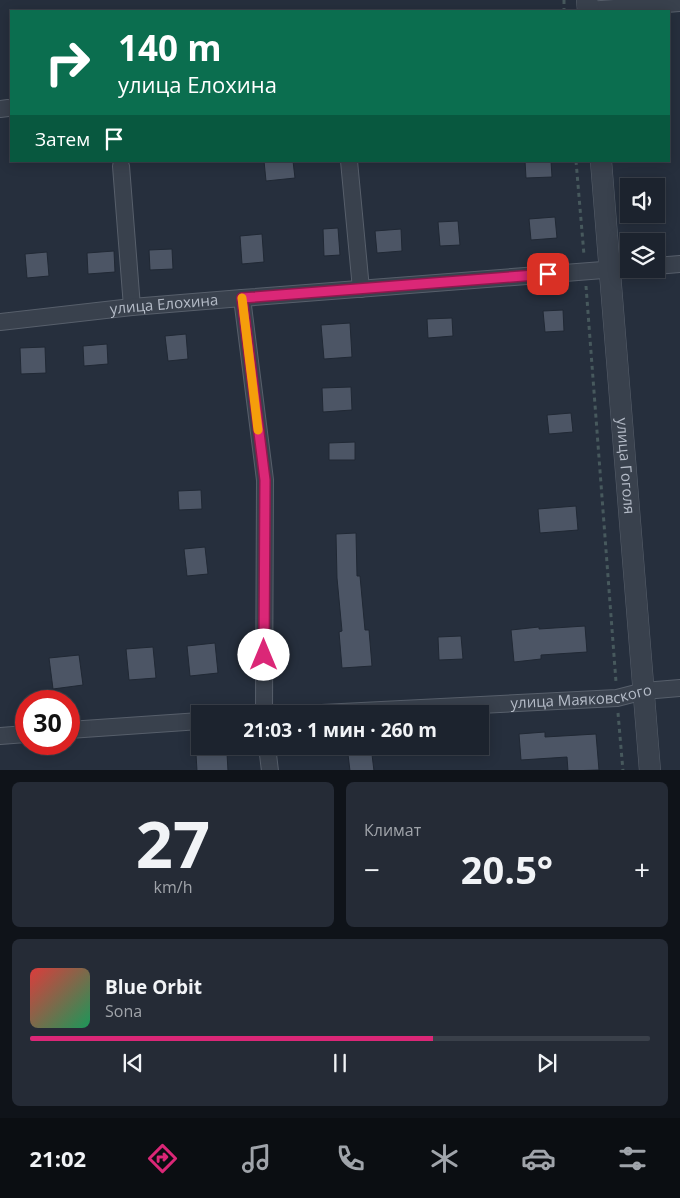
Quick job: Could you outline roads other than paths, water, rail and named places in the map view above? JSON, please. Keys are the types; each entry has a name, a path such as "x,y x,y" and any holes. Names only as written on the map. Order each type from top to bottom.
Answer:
{"street":[{"path":"588,7 680,3"},
{"path":"349,162 361,289"},
{"name":"улица Гоголя","path":"601,162 619,269 650,770"},
{"path":"121,166 132,307"},
{"path":"665,265 680,264"},
{"name":"улица Елохина","path":"0,322 132,307 619,269"},
{"path":"242,298 265,480 264,705"},
{"name":"улица Маяковского","path":"479,705 617,698 644,690 680,688"},
{"path":"80,729 191,721"},
{"path":"0,736 15,735"},
{"path":"268,755 270,770"}]}
